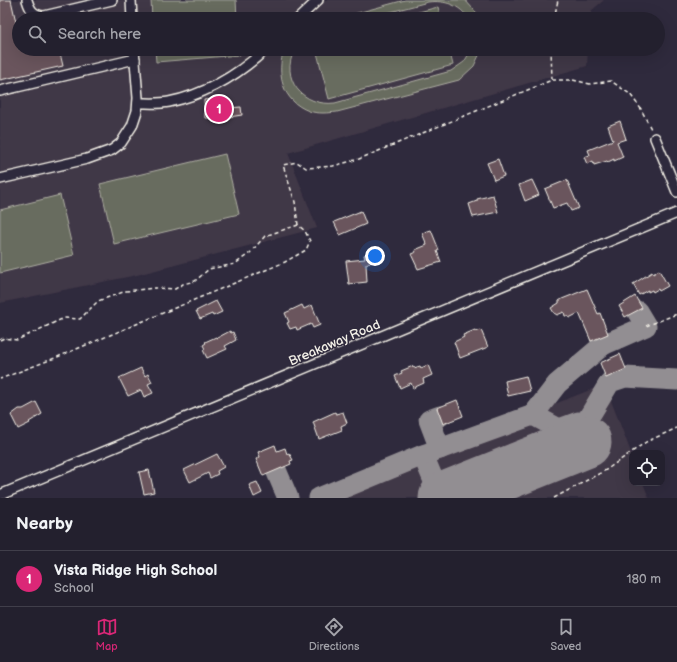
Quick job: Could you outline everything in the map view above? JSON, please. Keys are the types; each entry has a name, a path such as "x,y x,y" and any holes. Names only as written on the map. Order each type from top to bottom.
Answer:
{"street":[{"path":"28,0 29,8 32,12"},
{"path":"61,12 112,0"},
{"path":"131,0 132,12"},
{"path":"305,12 318,0"},
{"path":"0,169 1,178 88,159 112,150 121,143 128,134 133,123 138,104 135,56"},
{"path":"138,104 168,102 197,94 237,74 258,56"},
{"path":"0,91 135,59"},
{"path":"655,138 677,192"},
{"name":"Breakaway Road","path":"0,495 677,213"}],"path":[{"path":"555,12 558,0"},
{"path":"551,56 552,80"},
{"path":"0,380 285,262 306,250 310,240 305,231 298,225 295,202 283,165 297,162 306,168 333,166 359,159 552,80 573,80 590,84 611,81 630,94 634,99 641,109 655,138"},
{"path":"0,340 4,338 17,340 64,318 80,318 98,301 126,291 155,288 175,288 194,281 209,269 235,264 250,253 265,236 298,225"},
{"path":"646,326 677,314"},
{"path":"554,498 606,470 646,442 677,428"}],"shaded area":[{"path":"0,0 604,0 591,12 12,12 12,56 588,56 587,66 288,153 317,228 137,275 0,303"},
{"path":"595,388 608,393 630,450 629,486 644,486 649,498 318,498"}],"green space":[{"path":"151,0 236,0 237,12 152,12"},
{"path":"405,0 465,0 475,12 463,12 452,4 428,2 390,12 361,12"},
{"path":"438,7 439,12 419,12"},
{"path":"156,56 228,56 156,62"},
{"path":"282,56 292,56 290,71 292,80 297,89 304,96 323,103 335,103 451,71 464,62 468,56 479,56 474,66 459,80 337,112 323,113 309,111 293,101 287,94 281,77"},
{"path":"318,56 451,56 453,65 329,99"},
{"path":"225,154 239,214 114,244 100,184"},
{"path":"60,195 74,255 0,273 0,210"}],"building":[{"path":"0,0 11,0 14,12 12,12 12,56 61,56 63,66 0,80"},
{"path":"214,99 216,118 205,118 204,100"},
{"path":"241,107 242,115 229,117 229,108"},
{"path":"620,121 626,139 617,142 623,157 614,161 614,159 594,165 593,161 587,164 584,157 590,155 588,150 613,140 608,126"},
{"path":"498,159 504,176 494,180 487,163"},
{"path":"532,180 539,195 525,201 519,185"},
{"path":"567,180 579,208 571,211 567,203 553,208 545,189"},
{"path":"493,195 498,212 473,217 469,204 477,201 477,199"},
{"path":"361,211 366,224 340,235 334,222"},
{"path":"431,230 439,250 437,251 441,262 418,269 411,254 416,252 415,250 427,245 422,233"},
{"path":"377,249 381,257 366,264 367,282 349,284 346,261 365,259 364,255"},
{"path":"659,270 668,286 659,291 658,289 653,292 652,290 648,292 648,290 639,295 633,284 652,272 653,274"},
{"path":"587,289 598,314 600,313 608,334 591,341 579,313 569,318 568,316 565,316 564,312 557,315 551,308 562,299"},
{"path":"635,296 642,308 625,317 619,306"},
{"path":"216,301 222,312 200,319 196,311"},
{"path":"302,305 304,309 312,305 320,325 313,328 311,324 297,330 296,327 290,329 285,313"},
{"path":"475,330 476,332 481,330 488,347 460,358 454,342 464,337 463,335"},
{"path":"230,331 231,333 233,332 236,340 225,346 227,349 207,358 203,350 205,349 203,345 206,343 205,342"},
{"path":"620,354 626,369 606,378 600,363"},
{"path":"428,365 432,375 423,379 424,383 413,388 411,383 400,388 395,376 402,373 401,371 413,366 414,368 420,366 421,368"},
{"path":"141,368 145,376 148,374 152,382 148,384 153,393 144,397 141,390 128,396 119,378"},
{"path":"526,376 530,391 508,396 505,381"},
{"path":"457,400 463,416 443,424 437,408"},
{"path":"36,402 42,414 29,422 30,423 18,429 11,415 19,409 23,409"},
{"path":"335,412 336,414 343,412 347,423 341,426 342,430 319,439 313,422"},
{"path":"275,445 277,451 285,448 287,454 289,453 293,460 290,461 291,464 263,476 256,459 260,457 258,452"},
{"path":"217,454 224,467 217,471 218,474 210,478 208,473 190,482 184,470"},
{"path":"149,470 154,492 144,494 139,472"},
{"path":"257,482 262,493 254,497 249,485"}],"taxiway":[{"path":"603,345 646,326 637,311"},
{"path":"533,415 557,384 603,345 600,338"},
{"path":"580,427 584,425 610,382 625,377 677,380"},
{"path":"319,498 423,455 533,415 559,429 578,422 585,442"},
{"path":"440,416 429,420 440,449"},
{"path":"423,455 441,498"},
{"path":"276,470 288,498"}],"runway":[{"path":"445,498 585,442"}],"place":[{"name":"Vista Ridge High School","path":"219,109"}]}
